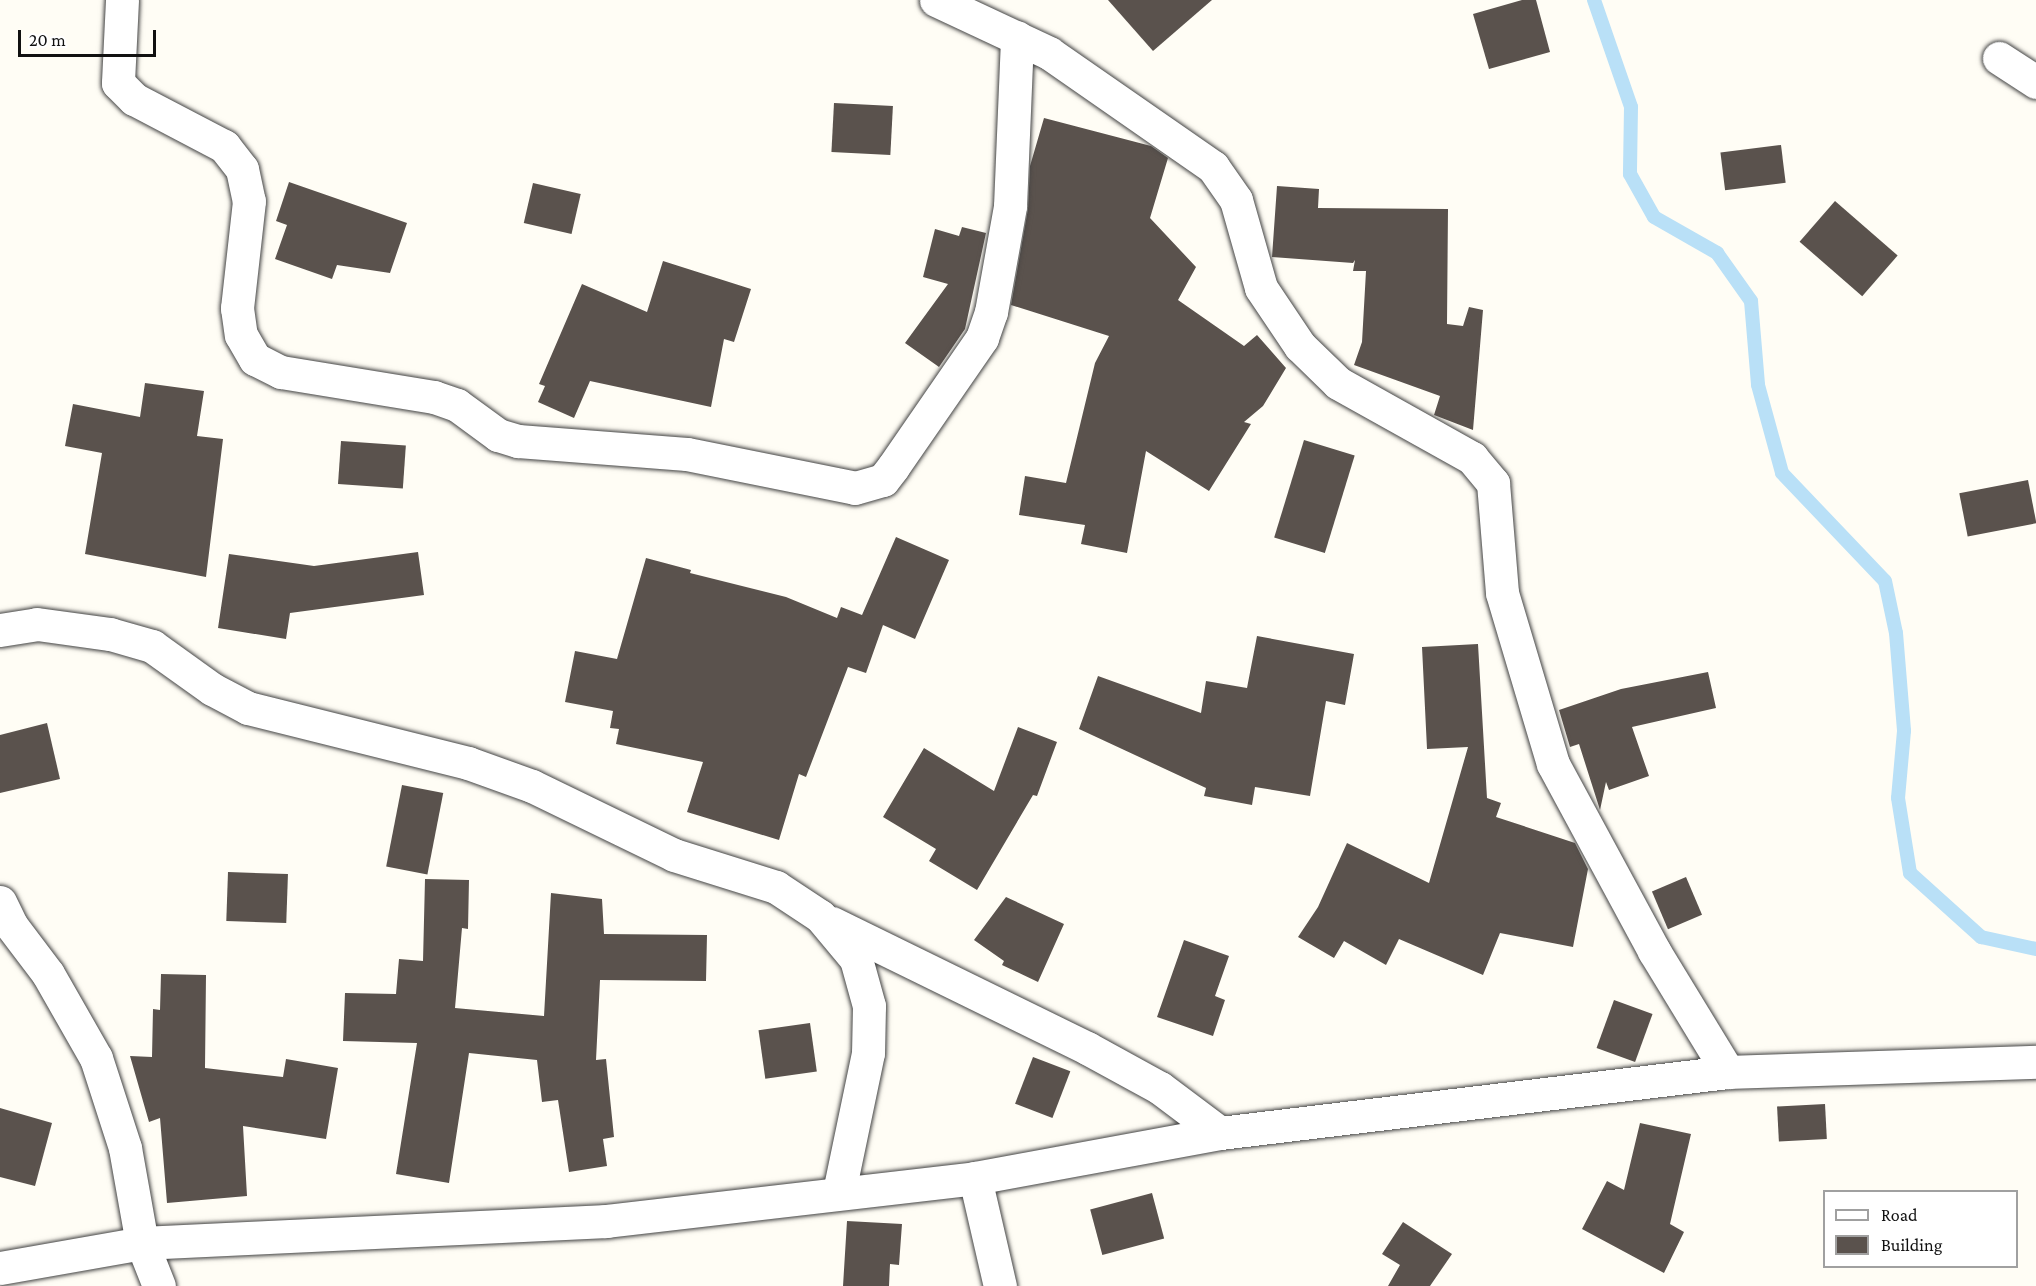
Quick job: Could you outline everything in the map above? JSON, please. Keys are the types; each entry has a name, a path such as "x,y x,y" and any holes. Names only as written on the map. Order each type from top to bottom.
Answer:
{"street":[{"path":"122,0 118,83 134,99 224,146 242,169 249,201 237,308 241,335 255,359 281,372 434,397 457,405 498,435 518,441 687,454 855,488 883,480 982,338 988,320 1010,206 1017,37"},
{"path":"936,0 1049,53 1213,167 1236,200 1261,288 1300,346 1338,383 1472,458 1493,483 1502,593 1553,764 1654,951 1728,1072"},
{"path":"1999,58 2036,82"},
{"path":"0,630 37,624 110,634 152,646 212,689 248,708 468,763 532,786 674,855 776,887 820,916 1087,1048 1160,1088 1220,1133"},
{"path":"0,902 96,1058 125,1148 142,1244 159,1286"},
{"path":"820,916 856,959 869,1006 868,1053 839,1192"},
{"path":"0,1268 142,1244 606,1221 839,1192 975,1178 1220,1133 1728,1072 2036,1062"},
{"path":"975,1178 1000,1286"}],"building":[{"path":"1108,0 1212,0 1153,51"},
{"path":"1522,0 1536,0 1550,52 1489,69 1473,14"},
{"path":"834,103 893,106 890,155 831,152"},
{"path":"1044,118 1151,146 1168,158 1150,218 1196,267 1178,300 1244,346 1257,335 1286,368 1263,406 1244,422 1251,424 1209,491 1146,451 1127,553 1081,544 1085,525 1019,515 1025,476 1066,483 1095,363 1109,336 1011,305 1028,209 1030,166"},
{"path":"1781,145 1786,183 1725,190 1720,152"},
{"path":"289,182 407,223 390,273 337,265 332,279 275,259 287,225 276,221"},
{"path":"533,183 581,194 572,234 524,223"},
{"path":"1277,186 1319,189 1318,208 1448,209 1447,324 1463,326 1469,307 1483,310 1473,430 1434,415 1440,396 1354,365 1362,342 1366,271 1353,271 1355,260 1353,263 1272,257"},
{"path":"1835,201 1898,255 1862,296 1800,242"},
{"path":"962,227 986,233 965,329 939,367 905,343 948,284 923,277 935,229 959,236"},
{"path":"663,261 751,289 734,342 724,339 711,407 590,381 574,418 538,402 545,386 539,384 582,284 647,312"},
{"path":"145,383 204,391 197,436 223,439 206,577 85,554 102,453 65,446 73,404 140,417"},
{"path":"1304,440 1355,455 1325,553 1274,538"},
{"path":"341,441 406,446 403,488 338,484"},
{"path":"2028,480 2036,523 1968,537 1959,493"},
{"path":"896,537 949,560 915,639 883,625 866,673 848,667 806,777 799,774 779,840 687,812 703,762 616,744 619,729 610,728 613,711 565,702 575,651 617,659 646,558 691,570 690,573 786,597 837,618 841,607 862,615"},
{"path":"418,552 424,595 290,613 286,639 218,628 229,554 314,566"},
{"path":"1257,636 1354,654 1345,705 1326,701 1310,796 1255,787 1252,805 1204,796 1206,788 1079,729 1098,676 1201,713 1206,681 1247,688"},
{"path":"1478,644 1487,798 1501,803 1496,817 1575,843 1588,869 1573,947 1500,933 1483,975 1399,939 1386,965 1344,941 1334,958 1298,937 1318,907 1347,843 1429,883 1468,747 1427,749 1422,647"},
{"path":"1708,672 1716,708 1632,727 1649,776 1609,790 1606,782 1600,810 1579,744 1570,747 1559,710 1621,689"},
{"path":"47,723 60,779 0,793 0,735"},
{"path":"1018,727 1057,742 1037,796 1033,795 977,890 929,861 936,849 883,817 924,748 994,791"},
{"path":"402,785 443,793 427,874 386,866"},
{"path":"228,872 288,874 286,923 226,921"},
{"path":"1686,877 1702,915 1668,929 1652,891"},
{"path":"425,879 469,880 468,929 462,928 455,1008 544,1016 551,893 602,899 604,934 707,935 706,981 600,980 596,1060 606,1059 614,1137 603,1139 607,1166 569,1172 558,1100 542,1102 537,1060 469,1053 449,1183 396,1174 417,1043 343,1041 345,993 396,994 399,959 423,961"},
{"path":"1006,897 1064,924 1038,982 1002,965 1004,961 974,940"},
{"path":"1184,940 1229,956 1215,996 1225,1000 1213,1036 1157,1017"},
{"path":"161,974 206,975 205,1068 283,1077 286,1059 338,1068 326,1139 243,1126 247,1196 167,1203 160,1118 149,1122 130,1056 152,1057 153,1009 160,1010"},
{"path":"1614,1000 1653,1014 1635,1062 1597,1048"},
{"path":"810,1023 817,1072 765,1079 759,1030"},
{"path":"1033,1057 1070,1071 1052,1118 1015,1104"},
{"path":"1825,1104 1827,1139 1779,1141 1777,1107"},
{"path":"0,1108 52,1123 35,1186 0,1177"},
{"path":"1640,1123 1691,1134 1670,1224 1684,1232 1664,1273 1582,1229 1607,1181 1624,1190"},
{"path":"1152,1193 1164,1238 1102,1255 1090,1210"},
{"path":"847,1221 902,1224 899,1265 890,1264 889,1286 843,1286"},
{"path":"1403,1222 1452,1254 1430,1286 1388,1286 1400,1265 1382,1254"}],"waterway":[{"path":"1594,0 1631,107 1630,174 1654,217 1717,253 1751,301 1758,385 1782,473 1885,581 1896,633 1904,731 1898,798 1910,873 1981,937 2036,949"}]}
